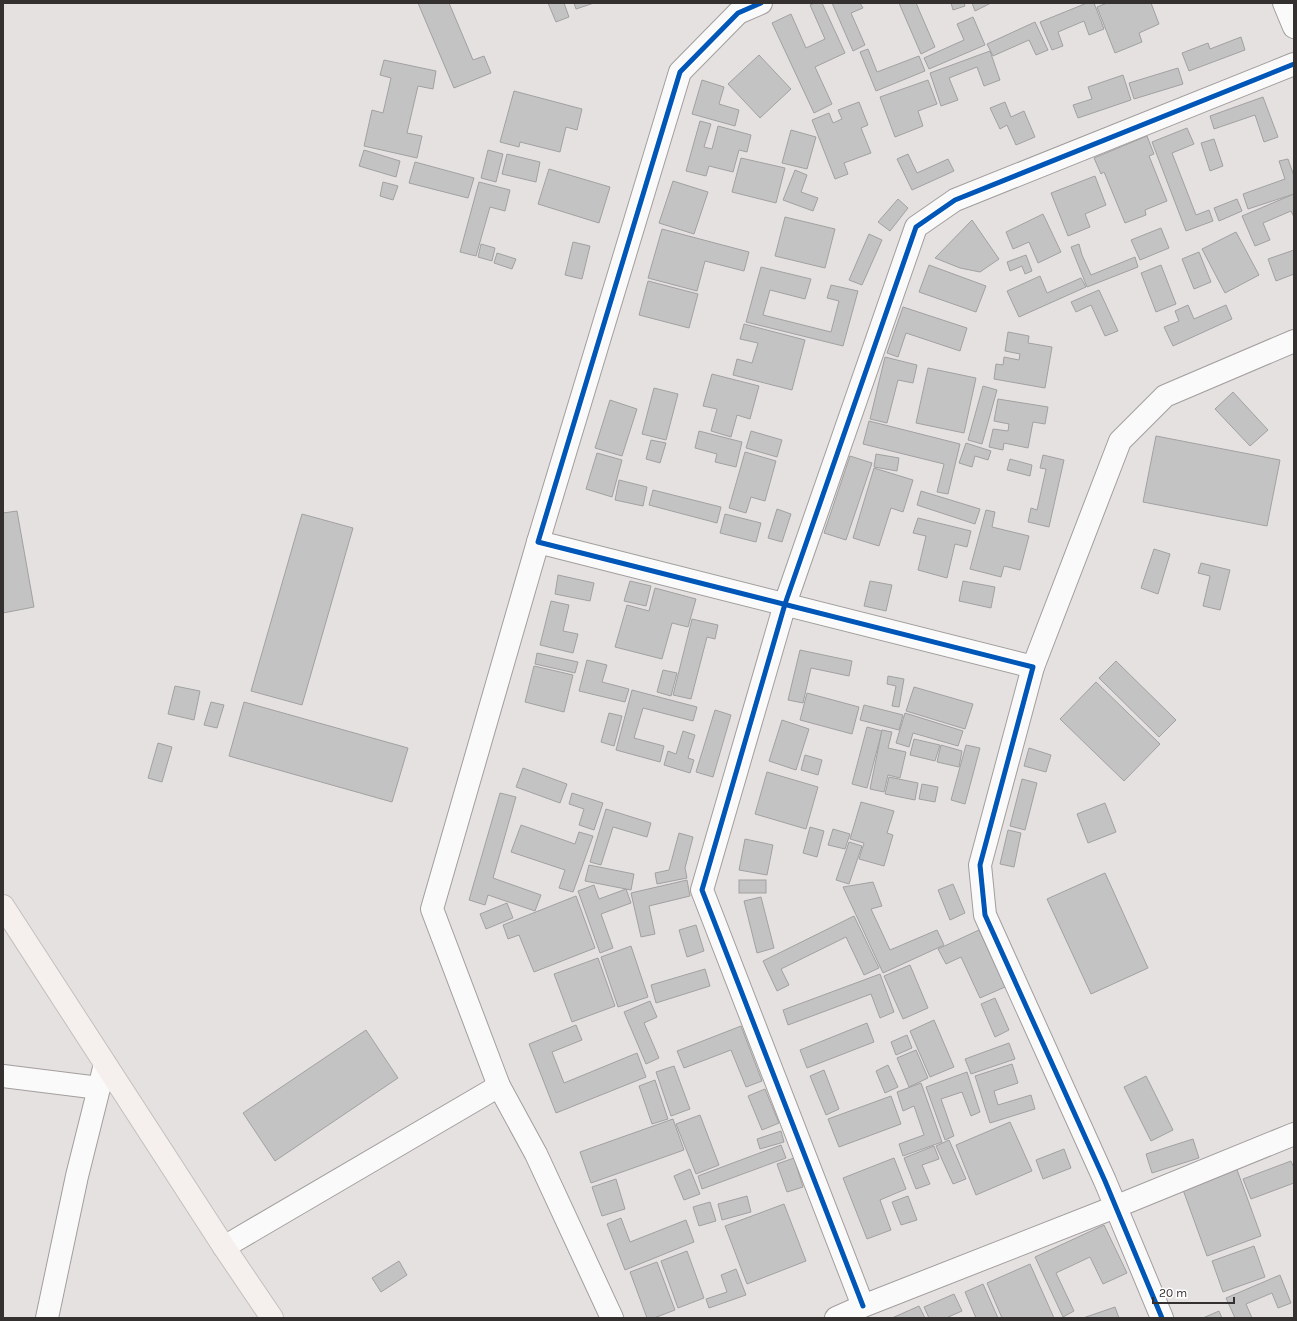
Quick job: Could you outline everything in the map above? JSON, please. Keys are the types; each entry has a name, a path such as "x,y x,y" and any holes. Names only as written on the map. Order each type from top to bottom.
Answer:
{"main road":[{"path":"3,906 224,1247 272,1318"}],"street":[{"path":"612,1318 536,1154 499,1086 432,910 538,542 680,72 738,13 761,3"},
{"path":"1284,3 1294,27"},
{"path":"863,1306 702,890 784,604 916,228 956,200 1294,64"},
{"path":"1162,1318 1115,1207 985,915 980,865 1033,666 1120,441 1165,396 1294,341"},
{"path":"538,542 1033,666"},
{"path":"47,1318 77,1176 105,1064"},
{"path":"3,1076 99,1088"},
{"path":"224,1247 499,1086"},
{"path":"836,1318 1294,1134"}],"building":[{"path":"418,3 449,3 473,60 484,56 491,73 454,88"},
{"path":"548,3 564,3 569,17 556,22"},
{"path":"574,3 594,3 576,9"},
{"path":"822,3 845,53 815,67 832,104 814,113 772,23 791,14 806,48 825,39 810,5"},
{"path":"832,3 860,3 863,8 851,13 865,45 853,51"},
{"path":"899,3 916,3 935,47 921,54"},
{"path":"951,3 964,3 965,6 953,10"},
{"path":"972,3 991,3 975,11"},
{"path":"1087,3 1094,3 1104,29 1089,35 1084,21 1058,32 1063,46 1052,50 1040,22"},
{"path":"1107,3 1151,3 1159,24 1139,33 1142,42 1115,53 1097,7"},
{"path":"973,17 985,45 929,69 924,58 964,40 957,24"},
{"path":"1035,22 1048,50 1036,55 1029,40 993,56 987,44"},
{"path":"1241,37 1245,50 1189,71 1182,53 1208,43 1210,49"},
{"path":"868,49 877,72 919,56 925,71 876,91 860,52"},
{"path":"990,51 1000,80 984,86 977,67 949,78 958,100 941,106 930,73"},
{"path":"759,55 791,89 760,118 728,84"},
{"path":"384,60 436,71 433,89 418,86 407,133 422,136 417,158 364,146 372,110 383,113 391,78 380,75"},
{"path":"1178,68 1183,84 1134,99 1129,83"},
{"path":"1123,75 1131,100 1078,118 1073,105 1092,99 1088,87"},
{"path":"702,80 724,87 719,104 739,110 735,126 692,114"},
{"path":"928,80 937,104 918,111 923,126 895,137 880,97"},
{"path":"514,91 582,109 577,130 566,127 560,152 520,142 519,147 500,142"},
{"path":"1263,97 1278,137 1264,142 1255,115 1214,129 1210,116"},
{"path":"859,102 868,125 861,128 871,153 844,163 848,174 835,179 812,120 829,113 833,123 842,119 838,110"},
{"path":"1005,102 1011,117 1024,111 1035,137 1016,145 1007,125 1000,129 990,108"},
{"path":"700,121 711,124 704,147 712,149 718,126 751,135 747,152 739,150 733,172 709,166 706,176 686,171"},
{"path":"1187,128 1194,144 1172,153 1196,215 1209,210 1213,221 1186,231 1152,142"},
{"path":"791,130 816,137 807,169 782,163"},
{"path":"1147,136 1154,154 1149,156 1167,201 1145,210 1146,215 1125,223 1104,172 1101,174 1094,158"},
{"path":"1214,139 1223,166 1210,171 1201,143"},
{"path":"364,150 400,161 396,177 359,166"},
{"path":"488,150 503,154 496,182 481,178"},
{"path":"507,154 540,162 536,182 502,174"},
{"path":"908,154 917,173 948,159 954,171 912,190 897,159"},
{"path":"741,158 785,168 776,203 732,192"},
{"path":"1288,159 1294,176 1294,194 1248,209 1243,194 1285,179 1279,161"},
{"path":"415,162 474,178 468,198 409,183"},
{"path":"549,169 610,187 599,223 538,204"},
{"path":"795,170 807,175 801,192 818,198 813,211 783,200"},
{"path":"1095,176 1106,205 1085,214 1090,227 1068,236 1051,193"},
{"path":"673,181 708,192 694,234 659,223"},
{"path":"383,182 398,186 393,200 380,196"},
{"path":"479,182 510,190 505,211 490,207 476,256 460,252"},
{"path":"1294,194 1294,217 1291,211 1263,223 1270,240 1255,246 1242,216"},
{"path":"898,199 908,208 890,231 878,222"},
{"path":"1237,199 1242,211 1219,221 1214,208"},
{"path":"1043,214 1061,252 1038,263 1029,242 1013,249 1006,232"},
{"path":"785,217 835,229 825,268 775,256"},
{"path":"972,220 999,259 980,272 960,268 935,258"},
{"path":"1161,228 1169,248 1140,260 1131,240"},
{"path":"662,229 749,252 744,271 705,261 697,291 648,278"},
{"path":"1236,232 1259,275 1225,293 1202,249"},
{"path":"869,234 882,240 862,285 849,280"},
{"path":"573,242 590,246 582,279 565,275"},
{"path":"481,244 495,248 492,261 478,257"},
{"path":"1079,244 1091,275 1135,257 1138,267 1087,287 1071,247"},
{"path":"1294,250 1294,274 1276,281 1268,259"},
{"path":"1199,252 1211,282 1194,289 1182,259"},
{"path":"497,253 516,259 512,269 494,263"},
{"path":"1026,255 1032,271 1025,274 1022,266 1010,271 1007,262"},
{"path":"929,265 986,286 976,312 919,292"},
{"path":"1161,265 1176,304 1156,312 1141,273"},
{"path":"761,267 811,279 805,299 770,290 763,315 831,332 839,301 827,298 831,285 858,291 843,346 746,322"},
{"path":"1040,276 1047,293 1081,278 1086,287 1019,317 1007,291"},
{"path":"648,281 698,294 689,328 639,315"},
{"path":"1099,290 1118,331 1105,336 1091,305 1076,312 1071,302"},
{"path":"1188,305 1194,319 1226,305 1232,319 1173,346 1164,327 1179,321 1175,311"},
{"path":"903,307 967,328 960,351 906,333 898,357 887,353"},
{"path":"744,324 805,340 792,390 733,375 737,359 752,363 758,343 740,339"},
{"path":"1008,332 1029,336 1028,343 1052,347 1045,388 994,379 996,364 1003,365 1004,357 1019,360 1020,354 1005,351"},
{"path":"885,357 917,365 913,383 898,380 887,423 870,419"},
{"path":"928,368 976,378 964,433 916,423"},
{"path":"712,374 759,386 750,419 737,415 731,437 711,431 717,409 703,406"},
{"path":"983,386 997,390 982,444 968,440"},
{"path":"654,388 678,394 666,440 642,434"},
{"path":"1233,392 1268,430 1250,446 1215,409"},
{"path":"998,399 1048,407 1045,424 1033,422 1028,448 1004,443 1003,450 989,447 993,429 1008,431 1009,424 994,421"},
{"path":"610,400 637,409 622,456 595,448"},
{"path":"869,421 960,444 948,494 937,492 944,464 863,444"},
{"path":"699,431 742,442 736,467 715,462 717,454 695,448"},
{"path":"751,431 782,440 777,457 746,448"},
{"path":"1156,436 1280,460 1267,526 1143,502"},
{"path":"651,440 666,443 660,463 646,459"},
{"path":"966,443 991,451 988,460 975,456 972,467 959,463"},
{"path":"745,452 776,461 765,501 751,497 746,513 729,508"},
{"path":"597,453 622,460 612,497 586,489"},
{"path":"876,454 899,458 897,471 874,467"},
{"path":"1043,455 1064,460 1049,527 1028,522 1031,508 1037,510 1046,469 1040,468"},
{"path":"850,456 872,463 846,540 824,533"},
{"path":"1010,459 1032,465 1030,476 1007,470"},
{"path":"874,468 913,480 903,512 891,508 879,546 853,538"},
{"path":"619,480 647,487 643,506 615,500"},
{"path":"653,490 721,507 717,523 649,505"},
{"path":"921,491 980,509 975,524 917,505"},
{"path":"777,509 791,514 782,542 768,538"},
{"path":"986,510 995,512 992,527 1029,536 1020,570 1004,566 1001,577 970,569"},
{"path":"17,511 34,607 3,613 3,513"},
{"path":"302,514 353,528 302,705 251,691"},
{"path":"725,514 761,523 756,542 720,533"},
{"path":"918,518 971,531 967,547 955,544 947,578 918,570 926,536 913,533"},
{"path":"1154,549 1170,554 1158,594 1141,588"},
{"path":"1201,563 1230,570 1220,610 1203,606 1210,576 1198,573"},
{"path":"558,575 594,583 590,601 555,594"},
{"path":"630,581 651,586 646,606 624,601"},
{"path":"870,581 892,585 886,611 864,606"},
{"path":"963,581 995,587 991,608 959,601"},
{"path":"655,588 696,599 688,627 672,623 662,659 615,647 627,605 649,611"},
{"path":"551,601 569,605 563,631 578,634 573,653 540,645"},
{"path":"692,619 718,625 715,639 707,637 691,699 673,695"},
{"path":"800,650 852,661 849,676 811,668 803,703 788,700"},
{"path":"537,653 578,662 575,673 535,664"},
{"path":"587,660 607,665 602,682 629,689 625,702 579,691"},
{"path":"1116,661 1176,720 1159,737 1099,678"},
{"path":"534,666 573,675 564,712 525,702"},
{"path":"663,670 677,673 671,696 657,692"},
{"path":"888,676 904,679 899,707 892,706 896,686 887,684"},
{"path":"1096,682 1160,744 1124,781 1060,719"},
{"path":"175,686 200,691 194,720 168,714"},
{"path":"914,687 973,704 965,729 906,711"},
{"path":"632,690 697,707 693,721 643,708 634,738 664,746 660,762 616,750"},
{"path":"807,693 859,707 852,734 800,720"},
{"path":"211,702 224,705 217,728 204,725"},
{"path":"244,702 408,748 392,802 229,756"},
{"path":"864,705 903,715 899,730 860,720"},
{"path":"715,710 731,715 713,777 696,772"},
{"path":"609,713 622,716 614,746 601,742"},
{"path":"905,713 963,731 958,746 913,733 909,747 896,743"},
{"path":"782,720 809,729 796,770 769,761"},
{"path":"867,727 882,731 867,788 852,784"},
{"path":"882,730 892,732 888,748 906,752 900,778 888,775 884,792 870,789"},
{"path":"683,731 695,735 688,758 694,760 690,773 664,765 668,751 676,754"},
{"path":"914,739 940,745 935,761 910,755"},
{"path":"158,743 172,747 162,782 148,778"},
{"path":"941,745 962,751 959,767 937,762"},
{"path":"966,745 980,748 965,804 951,800"},
{"path":"1029,748 1051,755 1046,772 1024,766"},
{"path":"805,755 822,760 818,775 801,770"},
{"path":"523,768 567,784 560,803 516,787"},
{"path":"767,772 818,787 806,829 755,814"},
{"path":"889,777 918,783 915,800 885,794"},
{"path":"1022,779 1037,783 1025,830 1010,826"},
{"path":"922,784 938,787 935,802 919,799"},
{"path":"500,793 516,797 493,878 541,895 535,911 488,895 485,905 469,900"},
{"path":"572,793 603,803 594,830 579,825 584,809 569,804"},
{"path":"861,802 894,811 887,833 893,835 884,866 859,859 864,843 850,839"},
{"path":"1105,803 1116,832 1088,843 1077,814"},
{"path":"606,809 651,823 647,837 613,827 601,865 590,862"},
{"path":"521,825 575,844 579,832 593,836 573,892 559,888 565,870 511,852"},
{"path":"810,827 824,831 817,857 803,853"},
{"path":"833,829 850,834 845,849 828,845"},
{"path":"1008,830 1021,833 1014,867 1000,864"},
{"path":"679,833 693,837 685,868 687,878 657,884 655,873 669,870"},
{"path":"745,839 773,845 767,875 739,870"},
{"path":"849,842 862,846 849,884 836,880"},
{"path":"589,865 634,874 631,890 585,881"},
{"path":"1105,873 1148,968 1091,994 1047,899"},
{"path":"687,880 690,896 649,906 655,934 641,937 631,893"},
{"path":"739,880 766,880 766,893 739,893"},
{"path":"873,882 882,906 871,909 890,950 937,930 944,945 883,973 843,887"},
{"path":"953,884 965,913 950,920 938,890"},
{"path":"594,885 599,899 626,889 631,903 601,914 613,948 600,953 578,891"},
{"path":"576,896 595,948 534,972 519,935 508,939 503,925"},
{"path":"761,897 774,948 757,953 744,901"},
{"path":"507,903 513,918 486,929 480,914"},
{"path":"854,916 879,968 864,975 846,937 781,969 789,985 777,991 763,961"},
{"path":"696,925 704,951 687,957 679,930"},
{"path":"979,930 1005,987 980,998 961,957 946,964 938,949"},
{"path":"631,946 648,997 618,1007 601,957"},
{"path":"598,958 615,1006 572,1022 554,974"},
{"path":"910,965 928,1008 903,1019 884,976"},
{"path":"705,969 710,986 656,1003 651,985"},
{"path":"880,974 894,1012 880,1018 871,994 788,1025 783,1010"},
{"path":"995,998 1009,1030 995,1037 981,1004"},
{"path":"650,1001 657,1017 644,1023 659,1058 646,1064 624,1012"},
{"path":"934,1020 954,1067 930,1077 910,1031"},
{"path":"867,1023 874,1042 807,1068 800,1050"},
{"path":"576,1025 582,1040 552,1052 564,1083 637,1053 646,1077 556,1113 529,1044"},
{"path":"741,1026 762,1081 746,1087 731,1050 684,1068 677,1051"},
{"path":"366,1030 398,1078 275,1161 243,1113"},
{"path":"907,1035 912,1048 896,1055 891,1042"},
{"path":"1009,1043 1015,1059 971,1074 965,1059"},
{"path":"916,1050 928,1078 909,1087 897,1058"},
{"path":"1012,1064 1018,1083 994,1091 998,1105 1031,1095 1035,1109 990,1123 975,1076"},
{"path":"888,1065 898,1087 885,1093 876,1071"},
{"path":"674,1066 690,1109 671,1116 656,1072"},
{"path":"824,1070 839,1109 826,1115 810,1076"},
{"path":"967,1072 980,1112 971,1116 962,1092 941,1099 954,1136 945,1140 926,1087"},
{"path":"1146,1076 1173,1130 1151,1141 1124,1087"},
{"path":"655,1080 668,1119 652,1124 639,1086"},
{"path":"921,1083 942,1142 903,1156 899,1144 924,1135 914,1106 903,1111 897,1092"},
{"path":"765,1089 779,1123 762,1130 748,1096"},
{"path":"891,1096 901,1124 839,1147 828,1119"},
{"path":"700,1115 719,1165 696,1174 676,1124"},
{"path":"673,1119 684,1150 591,1183 580,1152"},
{"path":"1010,1122 1032,1171 976,1195 956,1145"},
{"path":"781,1131 784,1142 760,1149 757,1139"},
{"path":"1193,1139 1199,1158 1152,1173 1146,1154"},
{"path":"949,1140 966,1179 953,1184 936,1146"},
{"path":"781,1145 786,1158 702,1189 698,1176"},
{"path":"934,1146 939,1159 922,1165 930,1184 916,1189 904,1158"},
{"path":"1064,1149 1071,1168 1043,1179 1036,1160"},
{"path":"794,1158 803,1187 787,1192 777,1164"},
{"path":"894,1158 906,1189 880,1200 891,1230 867,1239 843,1178"},
{"path":"1291,1161 1294,1168 1294,1183 1251,1199 1243,1179"},
{"path":"1236,1167 1261,1236 1207,1256 1182,1187"},
{"path":"690,1169 700,1194 684,1200 674,1176"},
{"path":"616,1179 625,1209 602,1216 592,1187"},
{"path":"747,1196 751,1212 722,1220 718,1204"},
{"path":"908,1196 917,1220 901,1225 892,1202"},
{"path":"710,1202 716,1221 699,1226 693,1207"},
{"path":"784,1204 806,1261 747,1284 725,1226"},
{"path":"621,1218 630,1242 686,1220 694,1242 625,1270 607,1224"},
{"path":"1104,1225 1127,1273 1103,1284 1090,1257 1056,1273 1074,1311 1063,1317 1035,1257"},
{"path":"1254,1246 1265,1277 1223,1292 1212,1261"},
{"path":"687,1251 704,1298 678,1308 661,1261"},
{"path":"399,1261 407,1275 381,1292 372,1278"},
{"path":"657,1262 675,1310 654,1318 647,1318 630,1272"},
{"path":"1030,1264 1054,1318 1002,1318 987,1283"},
{"path":"736,1269 746,1295 709,1308 706,1299 727,1292 721,1275"},
{"path":"1280,1275 1291,1303 1278,1308 1272,1293 1246,1304 1252,1318 1235,1318 1226,1298"},
{"path":"983,1284 998,1318 976,1318 965,1292"},
{"path":"954,1294 962,1311 946,1318 929,1318 924,1307"},
{"path":"919,1306 925,1318 892,1318"},
{"path":"1115,1307 1119,1318 1083,1318"},
{"path":"1219,1311 1222,1318 1203,1318"}],"cycle path":[{"path":"761,3 738,13 680,72 538,542 1033,667 980,865 985,915 1105,1181 1162,1318"},
{"path":"863,1306 702,890 785,604 916,227 955,200 1294,64"}]}
